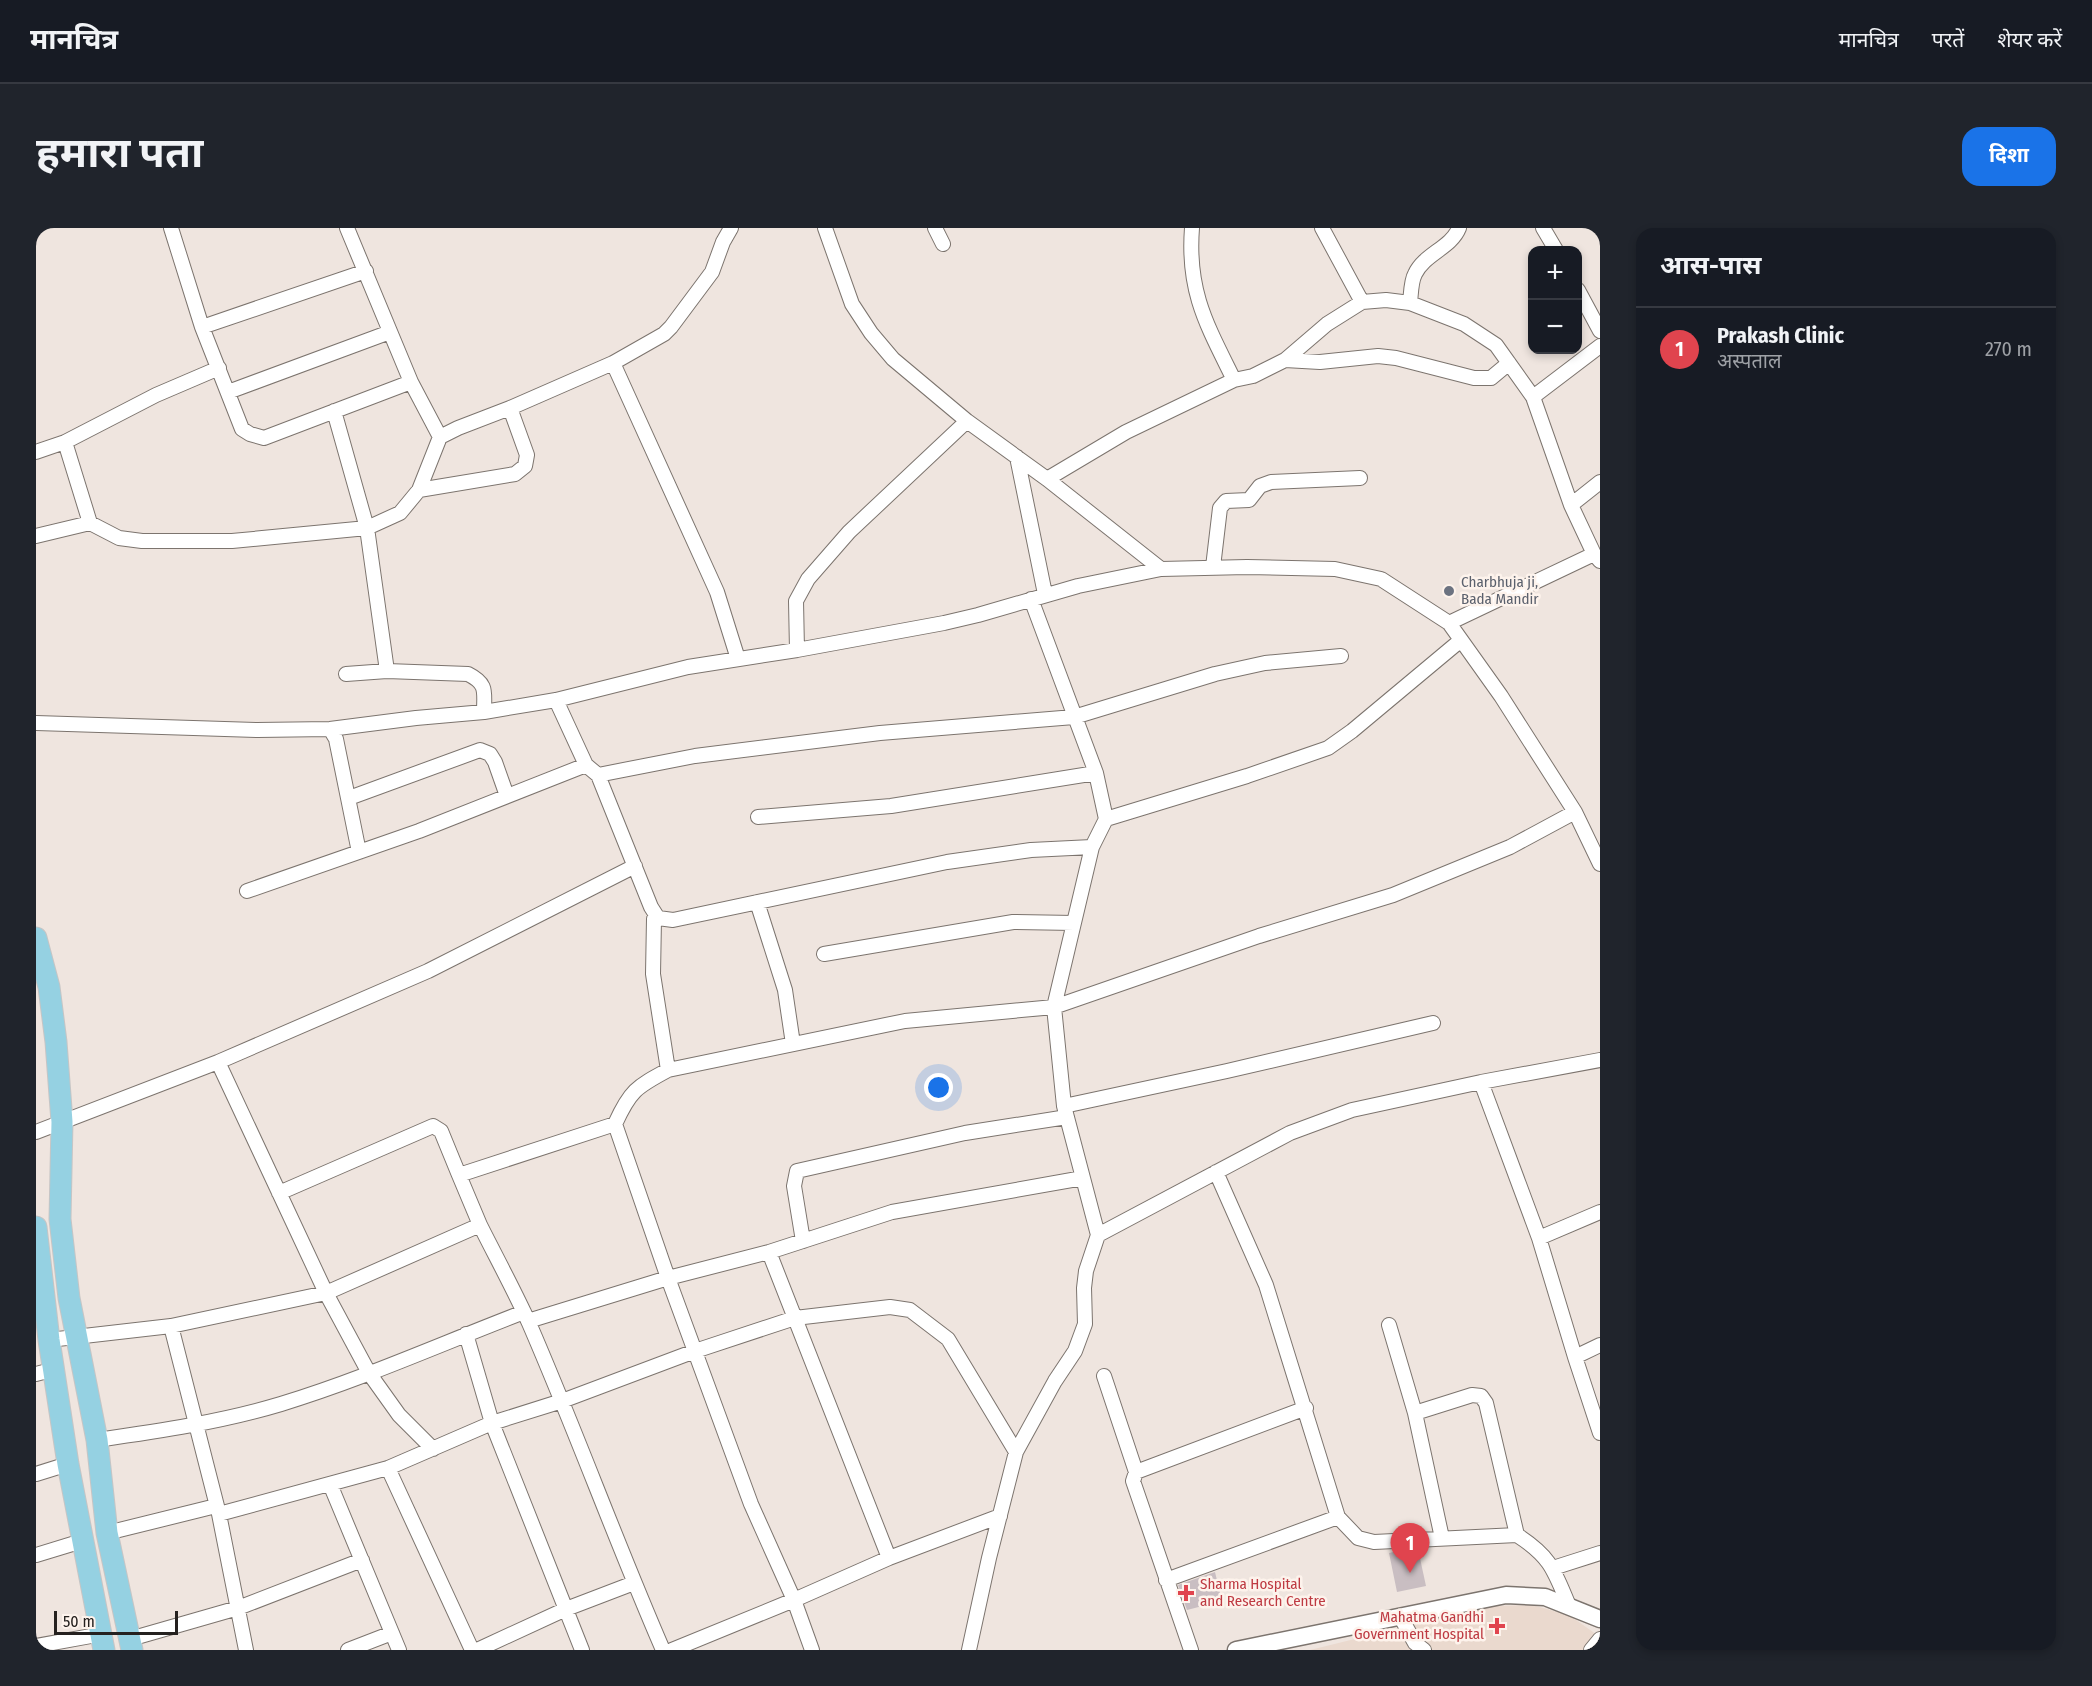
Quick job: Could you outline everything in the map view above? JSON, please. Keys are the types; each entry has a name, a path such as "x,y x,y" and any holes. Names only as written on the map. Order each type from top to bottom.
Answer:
{"main road":[{"path":"36,938 49,987 56,1042 62,1122 60,1219 69,1298 97,1440 108,1533 131,1645"},
{"path":"36,1227 49,1340 45,1372 68,1464 103,1642"}],"street":[{"path":"171,228 202,327 242,429 264,438 411,382"},
{"path":"347,228 411,382 440,437"},
{"path":"36,536 90,523 118,538 142,541 232,540 367,528 400,513 419,490 440,437 613,363 664,334 712,272 731,228"},
{"path":"825,228 852,304 871,333 893,359 967,421 1047,479 1161,569"},
{"path":"935,228 943,244"},
{"path":"1192,228 1190,247 1192,275 1202,314 1234,380"},
{"path":"1322,228 1362,302"},
{"path":"1410,303 1414,274 1421,265 1455,236 1459,228"},
{"path":"1543,228 1554,246"},
{"path":"202,327 366,271"},
{"path":"1582,297 1600,331"},
{"path":"1047,479 1126,432 1234,380 1253,376 1285,360 1327,324 1362,302 1386,300 1410,303 1464,324 1496,345 1533,398 1571,505 1597,558 1449,623"},
{"path":"228,392 390,332"},
{"path":"1533,398 1600,346"},
{"path":"1285,360 1320,362 1378,356 1396,358 1474,378 1491,378 1509,363"},
{"path":"613,363 717,592 738,659"},
{"path":"36,452 65,442 156,395 219,368"},
{"path":"419,490 515,474 525,466 527,455 510,408"},
{"path":"334,411 367,528 387,671"},
{"path":"797,650 796,601 808,579 849,532 967,421"},
{"path":"65,442 90,523"},
{"path":"1017,457 1046,594"},
{"path":"1213,567 1220,508 1226,501 1249,500 1260,486 1271,482 1360,478"},
{"path":"1571,505 1600,482"},
{"path":"36,723 247,730 330,729 484,712 556,700 688,667 797,650 944,622 1046,594 1161,569 1213,567 1335,569 1381,579 1449,623 1501,696 1575,812 1600,864"},
{"path":"969,1650 1016,1452 1055,1381 1075,1351 1085,1324 1086,1271 1098,1235 1066,1111 1054,1007 1092,847 1106,819 1096,773 1031,599"},
{"path":"1106,819 1247,776 1328,748 1352,731 1461,640"},
{"path":"598,775 695,756 880,733 1074,717 1215,674 1265,663 1341,656"},
{"path":"346,674 387,671 468,674 478,679 484,686 484,712"},
{"path":"556,700 586,765 598,775 651,907 658,918"},
{"path":"330,729 336,739 359,852"},
{"path":"349,798 480,750 490,754 495,762 507,796"},
{"path":"247,891 419,831 586,765"},
{"path":"758,817 891,806 1096,773"},
{"path":"812,1650 794,1600 751,1504 668,1278 615,1124 627,1099 639,1086 668,1070 905,1021 1054,1007 1259,936 1393,895 1510,847 1575,812"},
{"path":"668,1070 653,974 654,919 673,920 947,862 1031,850 1092,847"},
{"path":"36,1132 218,1062 428,971 635,866"},
{"path":"757,902 785,990 793,1044"},
{"path":"824,954 1013,922 1074,923"},
{"path":"803,1241 794,1186 797,1171 1066,1111 1433,1023"},
{"path":"1098,1235 1290,1133 1352,1110 1481,1082 1600,1060"},
{"path":"218,1062 326,1293 369,1373 399,1415 433,1449"},
{"path":"1481,1082 1539,1238 1600,1433"},
{"path":"459,1175 615,1124"},
{"path":"279,1193 433,1126 441,1131 480,1225 526,1316 663,1650"},
{"path":"1216,1172 1266,1285 1338,1517 1358,1539 1374,1542 1517,1535 1536,1547 1553,1568 1569,1606"},
{"path":"97,1440 196,1425 280,1404 369,1373 466,1334 769,1252 892,1212 1083,1178"},
{"path":"1539,1238 1600,1212"},
{"path":"49,1340 171,1326 326,1293 480,1225"},
{"path":"769,1252 889,1558"},
{"path":"108,1533 330,1484 388,1468 492,1423 562,1401 695,1351 795,1318 890,1307 910,1310 948,1340 1016,1452"},
{"path":"1389,1325 1415,1413 1442,1539"},
{"path":"171,1326 218,1510 246,1650"},
{"path":"466,1334 492,1423 582,1650"},
{"path":"1575,1357 1600,1345"},
{"path":"1104,1376 1136,1472 1133,1481 1191,1650"},
{"path":"1415,1413 1472,1395 1481,1396 1486,1403 1517,1535"},
{"path":"1136,1472 1305,1408"},
{"path":"36,1474 68,1464"},
{"path":"388,1468 472,1650"},
{"path":"330,1484 399,1650"},
{"path":"672,1650 889,1558 1000,1516"},
{"path":"1166,1580 1338,1517"},
{"path":"36,1555 82,1541"},
{"path":"1553,1568 1600,1553"},
{"path":"131,1645 238,1608 362,1560"},
{"path":"477,1650 566,1609 634,1583"},
{"path":"1236,1650 1506,1594 1545,1597 1600,1618"},
{"path":"1400,1616 1415,1643 1424,1650"},
{"path":"348,1650 392,1633"},
{"path":"1590,1650 1600,1639"},
{"path":"36,1647 103,1642"}],"shaded area":[{"name":"Mahatma Gandhi Government Hospital","path":"1532,1605 1569,1615 1600,1637 1600,1650 1310,1650 1489,1606"}],"building":[{"path":"1418,1549 1426,1586 1397,1592 1389,1553"},
{"path":"1215,1572 1222,1601 1187,1610 1178,1585"}],"place":[{"name":"Charbhuja ji, Bada Mandir","path":"1449,591"},
{"name":"Prakash Clinic","path":"1410,1573"},
{"name":"Sharma Hospital and Research Centre","path":"1186,1593"},
{"name":"Mahatma Gandhi Government Hospital","path":"1497,1626"}]}
